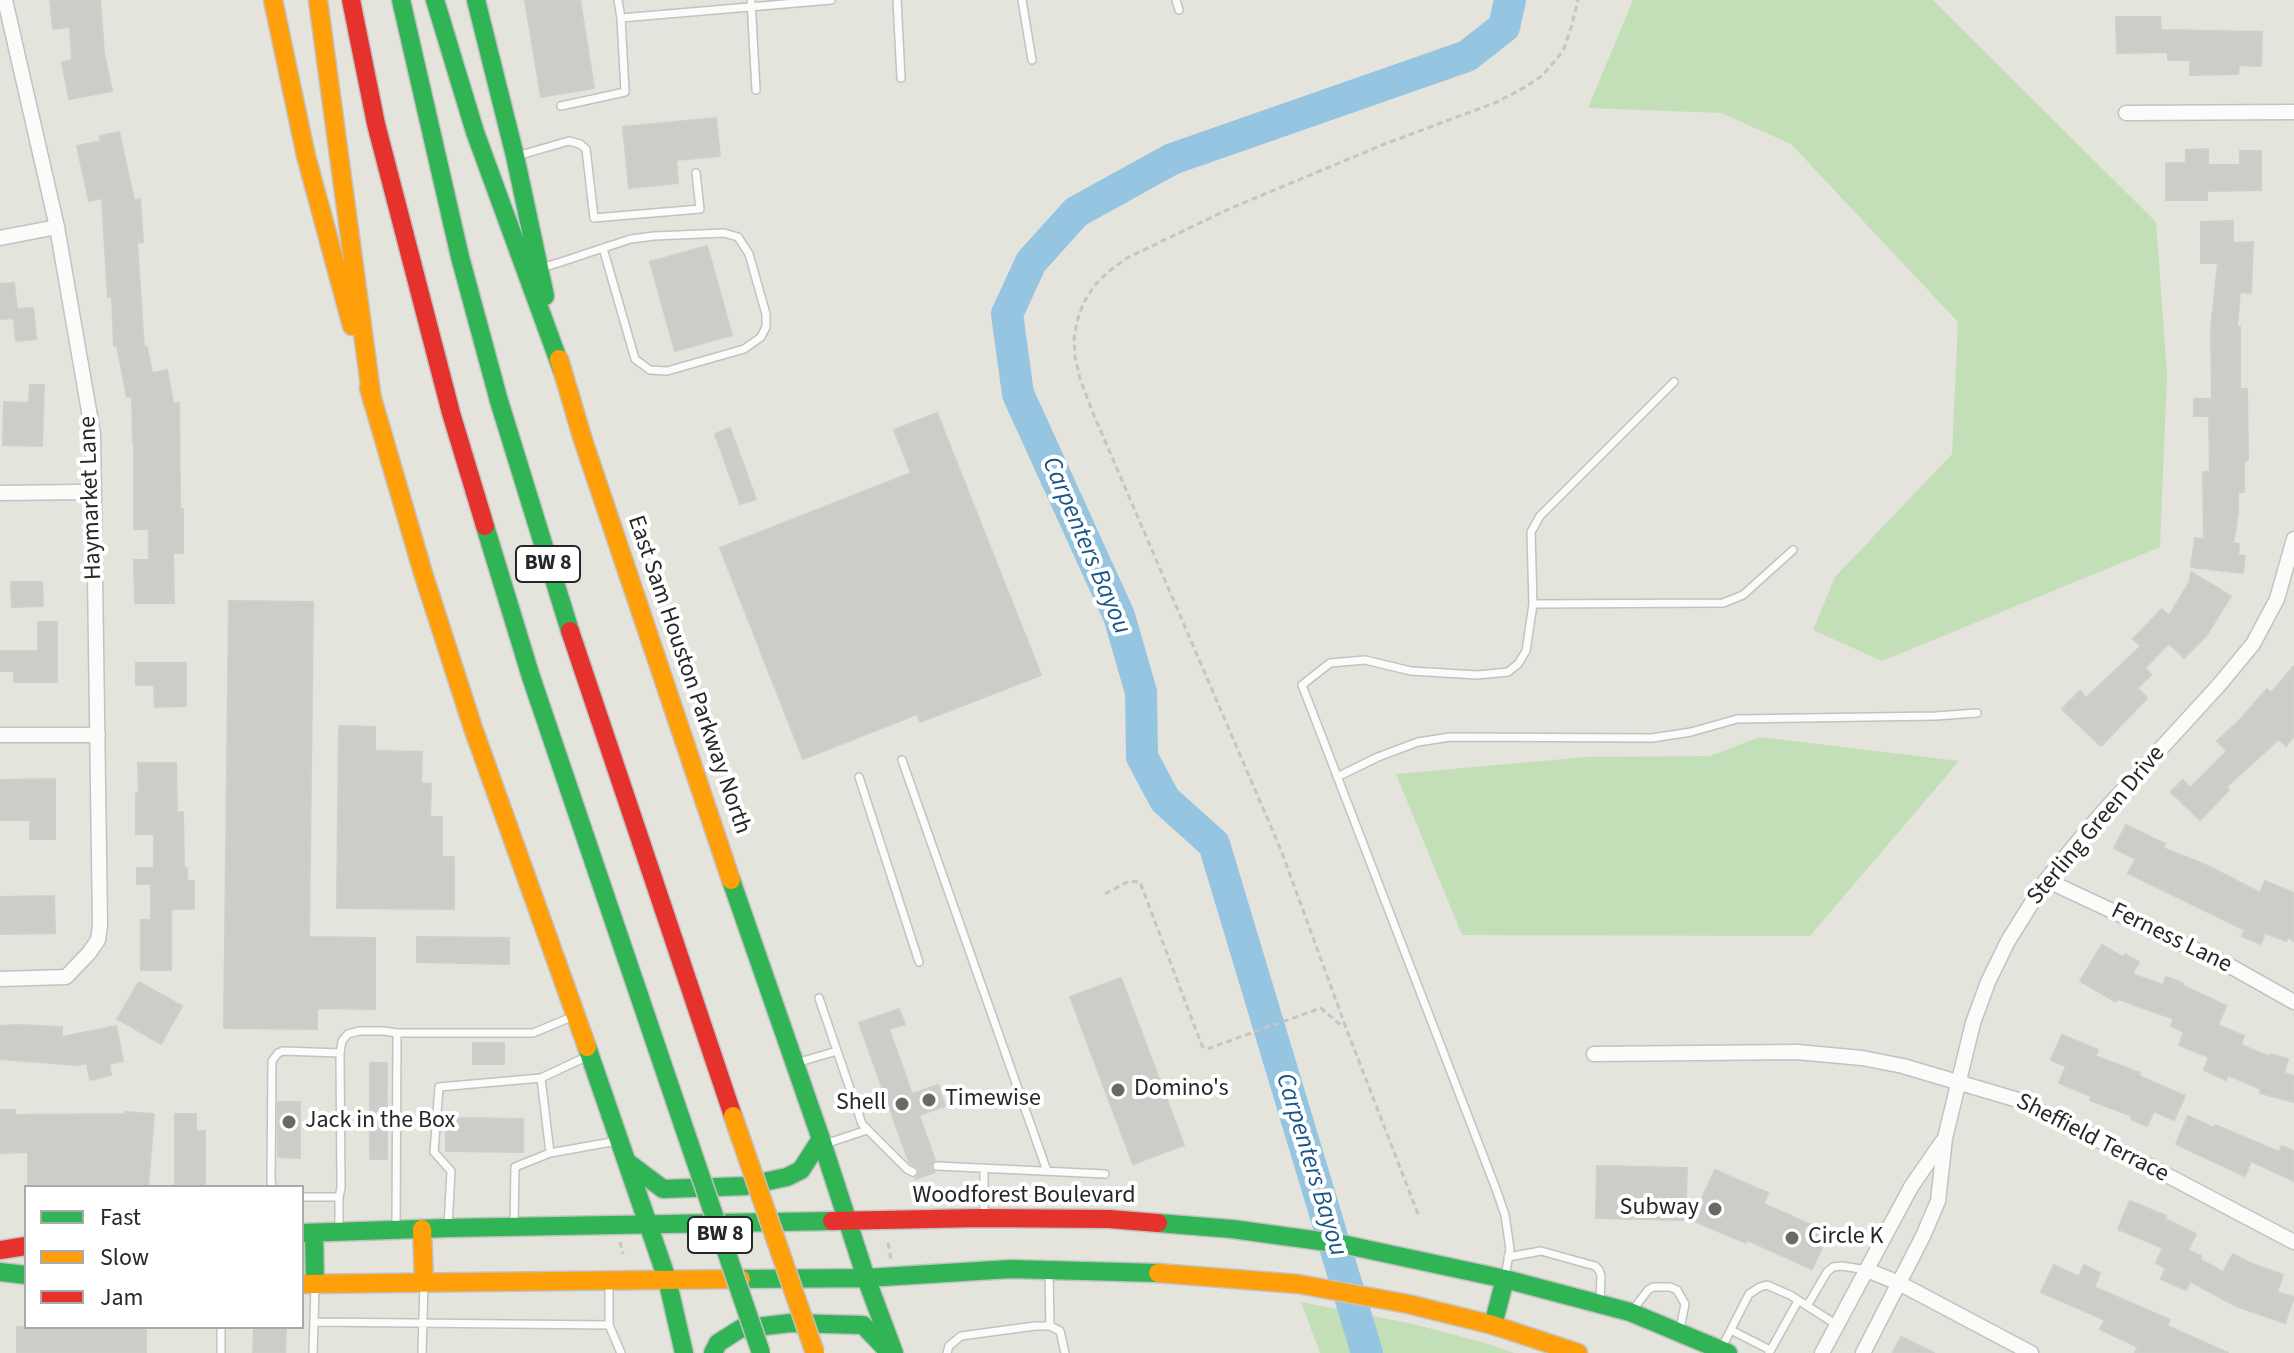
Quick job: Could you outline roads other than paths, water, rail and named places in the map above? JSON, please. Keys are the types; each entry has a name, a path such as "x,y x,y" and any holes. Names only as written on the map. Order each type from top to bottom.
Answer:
{"main road":[{"name":"BW 8","path":"273,0 306,156 423,573 473,728 649,1225 667,1279 684,1353"},
{"path":"318,0 372,400"},
{"name":"BW 8","path":"351,0 376,124 456,427 531,677 761,1353"},
{"name":"BW 8","path":"401,0 460,257 507,429 578,658 815,1353"},
{"path":"435,0 475,132 562,370"},
{"name":"East Sam Houston Parkway North","path":"476,0 515,156 562,370 583,440 892,1353"},
{"path":"627,1162 663,1189 745,1186 787,1177 801,1170 822,1142"},
{"name":"Woodforest Boulevard","path":"308,1233 984,1218 1109,1219 1232,1229 1342,1244 1505,1279 1630,1312 1724,1351"},
{"path":"422,1229 424,1282"},
{"path":"308,1233 309,1284 866,1278 1010,1269 1200,1275 1298,1284 1408,1304 1493,1325 1577,1353"},
{"path":"0,1250 24,1246"},
{"path":"0,1272 24,1275"},
{"path":"1493,1325 1505,1279"},
{"path":"713,1353 718,1343 740,1329 790,1323 863,1325 892,1353"}],"street":[{"name":"Haymarket Lane","path":"0,979 66,977 98,940 100,925 93,434 57,227 5,0"},
{"path":"2126,113 2294,112"},
{"path":"0,238 57,227"},
{"path":"0,493 94,494"},
{"name":"Sterling Green Drive","path":"1863,1353 1938,1201 1945,1138 1973,1023 2008,941 2046,880 2253,644 2277,599 2293,545"},
{"path":"0,735 98,735"},
{"name":"Ferness Lane","path":"2046,880 2230,966 2294,1002"},
{"name":"Sheffield Terrace","path":"1594,1054 1797,1052 1862,1058 1903,1066 2018,1100 2294,1242"},
{"name":"Sterling Green Drive","path":"1822,1353 1911,1187 1945,1138"},
{"path":"1867,1270 1899,1283 2031,1353"}],"lane":[{"path":"561,106 625,92 618,0"},
{"path":"621,18 751,4 831,0"},
{"path":"897,0 901,78"},
{"path":"1022,0 1032,60"},
{"path":"1176,0 1179,10"},
{"path":"751,4 756,90"},
{"path":"515,156 569,141 580,144 586,149 594,218 700,209 696,173"},
{"path":"539,268 631,239 724,233 738,237 749,254 766,314 766,327 761,337 744,349 667,371 650,370 635,359 603,248"},
{"path":"1505,1279 1510,1249 1505,1215 1302,685 1330,663 1365,660 1411,671 1477,675 1508,672 1518,664 1526,651 1533,604 1531,532 1540,516 1674,382"},
{"path":"1533,604 1723,603 1743,595 1793,550"},
{"path":"1337,777 1418,742 1450,737 1652,738 1691,732 1737,719 1977,713"},
{"path":"902,760 1047,1171"},
{"path":"859,777 919,962"},
{"path":"819,998 862,1124 913,1172"},
{"path":"339,1232 340,1053 342,1041 348,1034 359,1031 533,1033 576,1015"},
{"path":"396,1231 397,1033"},
{"path":"272,1185 272,1061 283,1051 340,1053"},
{"path":"794,1064 837,1051"},
{"path":"448,1228 451,1171 434,1152 439,1087 541,1078 590,1055"},
{"path":"541,1078 550,1153"},
{"path":"822,1142 867,1130"},
{"path":"514,1228 515,1167 550,1153 620,1140"},
{"path":"937,1166 1105,1174"},
{"path":"984,1168 984,1218"},
{"path":"304,1197 339,1197"},
{"path":"1508,1257 1541,1251 1595,1266 1601,1276 1599,1304"},
{"path":"1807,1306 1833,1267 1867,1270"},
{"path":"1049,1270 1050,1326"},
{"path":"609,1280 609,1325 621,1353"},
{"path":"422,1353 424,1282"},
{"path":"309,1284 314,1322 313,1353"},
{"path":"1724,1351 1749,1294 1767,1285 1837,1325"},
{"path":"1630,1312 1648,1290 1670,1287 1677,1290 1685,1304 1679,1332"},
{"path":"1731,1330 1769,1352 1798,1301"},
{"path":"314,1322 609,1325"},
{"path":"947,1353 949,1346 961,1336 1035,1326 1050,1326 1060,1331 1065,1353"},
{"path":"221,1329 221,1353"}],"waterway":[{"name":"Carpenters Bayou","path":"1367,1353 1214,844 1165,800 1142,757 1141,692 1119,616 1018,394 1007,314 1031,262 1076,212 1172,159 1467,56 1504,27 1510,0"}],"place":[{"name":"Domino's","path":"1118,1090"},
{"name":"Timewise","path":"929,1100"},
{"name":"Shell","path":"902,1104"},
{"name":"Jack in the Box","path":"289,1122"},
{"name":"Subway","path":"1715,1209"},
{"name":"Circle K","path":"1792,1238"}]}
